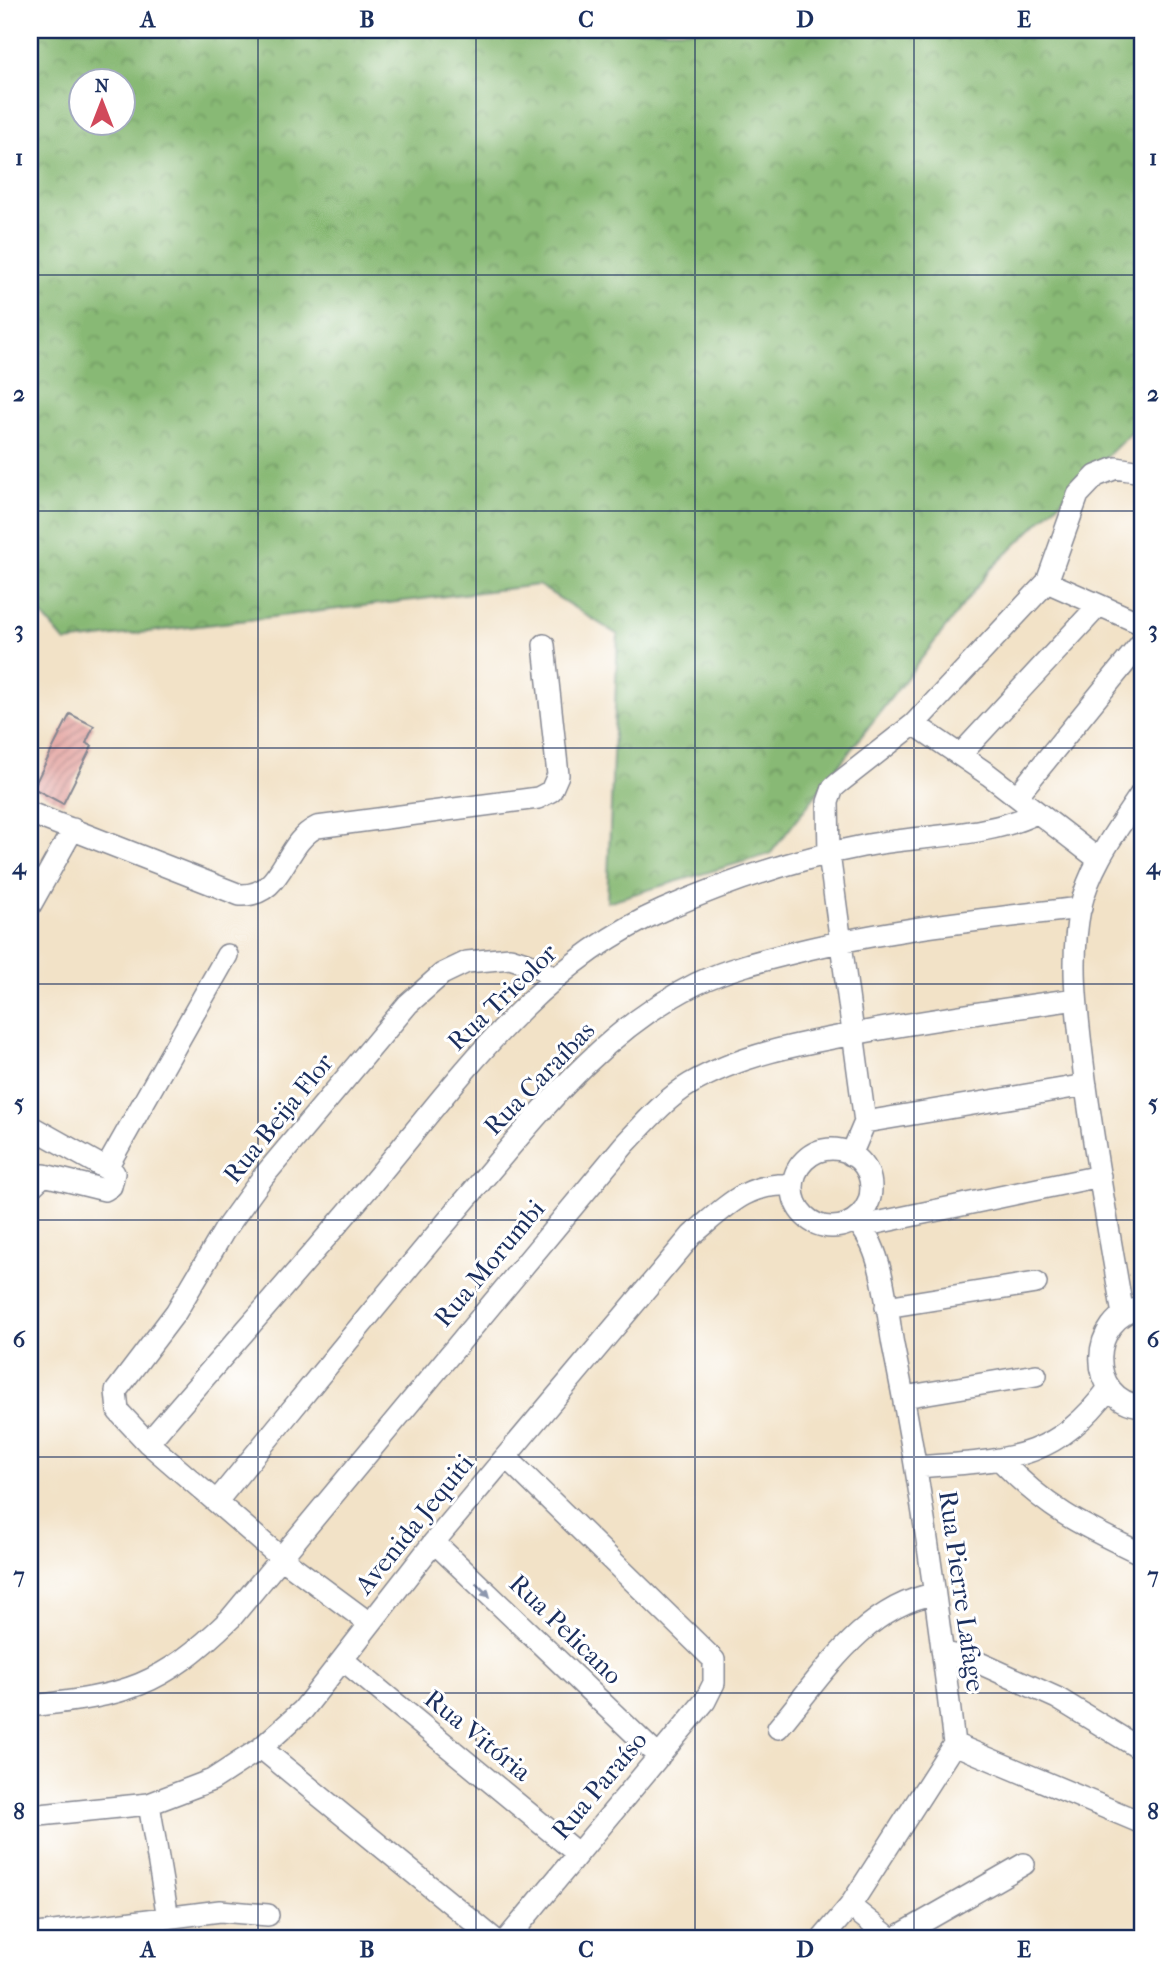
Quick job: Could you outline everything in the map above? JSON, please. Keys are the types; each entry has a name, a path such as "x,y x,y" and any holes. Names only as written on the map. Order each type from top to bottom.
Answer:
{"street":[{"path":"851,1155 865,1122 829,854 828,802 833,788 914,723 1047,582 1078,495 1096,476 1115,468 1142,472"},
{"path":"1047,582 1142,624"},
{"path":"960,755 1099,605"},
{"path":"1017,796 1142,642"},
{"path":"30,813 229,891 250,895 271,886 300,837 317,827 544,797 558,775 544,645"},
{"path":"914,723 1017,796 1098,859"},
{"path":"1142,792 1098,859 1081,908 1076,999 1100,1176 1133,1312 1110,1326 1102,1340 1099,1357 1109,1388 1121,1399 1142,1406"},
{"name":"Rua Tricolor","path":"148,1443 336,1227 437,1102 515,1016 553,979 602,943 659,912 720,886 829,854 1010,824 1036,813"},
{"path":"30,906 73,829"},
{"name":"Rua Caraíbas","path":"216,1502 420,1253 563,1087 609,1043 697,984 763,960 841,941 1081,908"},
{"path":"107,1167 227,955"},
{"name":"Rua Beija Flor","path":"148,1443 118,1411 115,1398 119,1384 176,1312 224,1231 263,1177 408,1004 442,974 467,962 510,958 538,967 553,979"},
{"name":"Rua Morumbi","path":"30,1706 87,1699 152,1681 201,1647 231,1618 615,1156 662,1106 688,1085 725,1066 762,1054 852,1035 1076,999"},
{"path":"865,1122 1086,1085"},
{"path":"30,1126 107,1167 114,1176 105,1190 35,1177"},
{"path":"858,1223 869,1199 871,1186 868,1174 851,1155 839,1150 813,1154 803,1162 793,1185 799,1209 807,1219 831,1227 858,1223 1100,1176"},
{"name":"Avenida Jequiti","path":"30,1815 149,1804 212,1780 261,1748 303,1710 434,1542 692,1235 731,1202 756,1187 770,1183 793,1185"},
{"name":"Rua Pierre Lafage","path":"858,1223 876,1260 918,1467 954,1744"},
{"path":"886,1307 1036,1283"},
{"path":"904,1397 1036,1375"},
{"path":"918,1467 1000,1460 1042,1449 1071,1431 1092,1411 1109,1388"},
{"path":"148,1443 280,1557 369,1623"},
{"name":"Rua Paraíso","path":"506,1457 714,1660 714,1683 705,1701 508,1938"},
{"path":"1000,1460 1032,1492 1072,1521 1142,1554"},
{"name":"Rua Pelicano","path":"434,1542 659,1757"},
{"path":"778,1728 866,1626 891,1608 934,1594"},
{"path":"943,1652 975,1661 1057,1698 1142,1750"},
{"name":"Rua Vitória","path":"343,1660 578,1854"},
{"path":"823,1938 850,1906 954,1744 1142,1823"},
{"path":"261,1748 493,1938"},
{"path":"149,1804 168,1918"},
{"path":"850,1906 892,1938 1024,1864"},
{"path":"30,1935 220,1911 268,1915"}],"green space":[{"path":"30,30 1142,30 1142,422 991,569 770,854 607,902 618,635 538,585 65,642 30,601"}],"building":[{"path":"70,714 94,726 86,743 92,746 63,804 33,788"}]}
